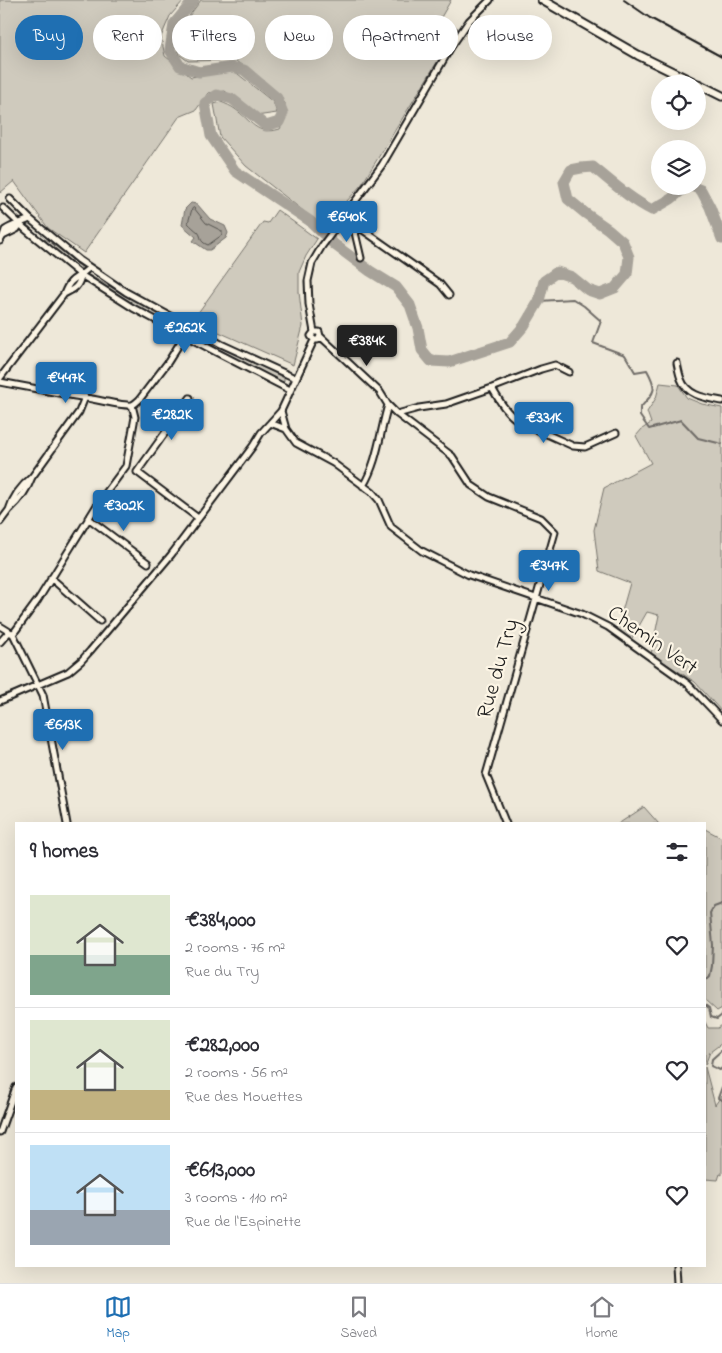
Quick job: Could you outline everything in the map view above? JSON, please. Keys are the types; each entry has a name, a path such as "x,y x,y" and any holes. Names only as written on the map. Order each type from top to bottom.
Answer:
{"street":[{"path":"314,340 311,336 314,332 309,304 308,281 312,263 332,231 382,164 451,47 469,21 490,0"},
{"path":"546,1 638,55 679,75"},
{"path":"706,88 722,96"},
{"path":"10,199 30,220 89,268 126,292 222,344 296,378"},
{"path":"3,208 81,275 133,308 290,390"},
{"path":"346,213 353,223 440,284 450,295"},
{"path":"2,238 20,224 30,220"},
{"path":"353,223 361,258"},
{"path":"89,268 81,275 73,278 66,287 64,294 0,380 75,396 132,405 139,400 168,362 190,327"},
{"path":"0,700 68,672 81,661 108,630 171,555 281,411 314,340 318,340 320,336 318,332 314,332"},
{"name":"Rue du Try","path":"320,336 380,392 388,405 397,414 452,456 471,485 489,497 541,518 555,532 486,774 505,822"},
{"path":"677,363 681,380 685,387 700,397 722,402"},
{"path":"397,414 446,404 555,365 569,372"},
{"path":"492,388 501,404 512,417 573,446 586,448 616,433"},
{"path":"0,522 9,510 12,500 22,485 32,477 78,412 85,397"},
{"path":"190,398 137,472 198,518"},
{"path":"0,642 11,633 38,600 88,518 126,466 135,417 132,405"},
{"path":"363,486 375,460 388,405"},
{"name":"Chemin Vert","path":"281,411 286,429 296,443 333,463 380,500 392,527 422,552 469,575 582,614 608,627 688,684 722,720"},
{"name":"Chemin Vert","path":"270,423 286,429"},
{"path":"88,518 148,563"},
{"path":"51,578 100,621"},
{"path":"0,626 11,633 43,695 67,822"},
{"path":"0,1132 15,1090"},
{"path":"676,1267 677,1283"}],"shaded area":[{"path":"0,0 184,0 170,16 162,35 162,15 93,15 93,60 162,60 162,42 165,56 191,77 233,70 273,102 277,113 256,116 225,91 208,93 196,110 179,117 84,253 48,228 14,181 0,193"},
{"path":"201,0 451,0 442,15 343,15 343,60 438,60 362,184 324,227 246,166 220,137 214,104 221,102 233,108 255,126 265,131 280,129 284,121 285,103 235,60 255,60 255,15 190,15"},
{"path":"187,60 235,60 188,61"},
{"path":"277,210 317,239 306,256 299,272 303,326 293,365 203,325 195,317 263,222 268,223"},
{"path":"26,226 29,226 40,237 49,241 81,267 81,269 78,270"},
{"path":"89,275 175,323 175,326 173,327 130,304 86,277"},
{"path":"194,337 212,345 220,346 284,378 284,381 282,382"},
{"path":"660,383 678,385 687,398 702,404 722,408 722,712 695,682 651,654 659,615 647,612 631,640 617,629 630,583 599,571 594,530 604,488 651,463 636,436 651,423 647,412 656,398"},
{"path":"644,807 657,822 621,822"},
{"path":"706,830 722,838 722,1008 717,1011 706,1001"},
{"path":"706,1024 708,1028 718,1028 722,1025 722,1043 710,1052 706,1062"},
{"path":"706,1071 715,1105 722,1095 722,1175 720,1174 718,1180 706,1179"}],"water":[{"path":"191,203 197,204 210,219 225,226 228,233 226,238 210,250 206,250 193,241 196,237 182,225 185,209"}],"waterway":[{"path":"194,0 174,24 170,50 180,66 199,72 232,67 244,70 277,98 283,113 279,122 266,126 232,99 217,95 205,103 211,136 235,171 310,221 335,245 370,271 396,287 410,305 418,328 422,350 431,361 449,362 510,342 524,326 539,301 544,281 557,272 572,277 588,290 600,294 615,288 627,274 629,257 623,242 568,199 564,182 571,170 593,167 629,196 652,210 676,195"},
{"path":"704,195 722,239"},
{"path":"539,301 573,299 584,306 601,321 593,343 625,355 635,372 647,370 654,387 652,394 640,408 640,416 649,429 681,420 698,438 722,444"},
{"path":"706,980 710,976 712,966 713,945 710,913 714,906 722,903"},
{"path":"706,1006 709,1008 711,1017 717,1019 722,1015"},
{"path":"722,1050 712,1059 711,1066 720,1070 722,1068"},
{"path":"722,1087 718,1098 722,1100"}],"railway":[{"path":"624,0 650,18 722,57"}]}
